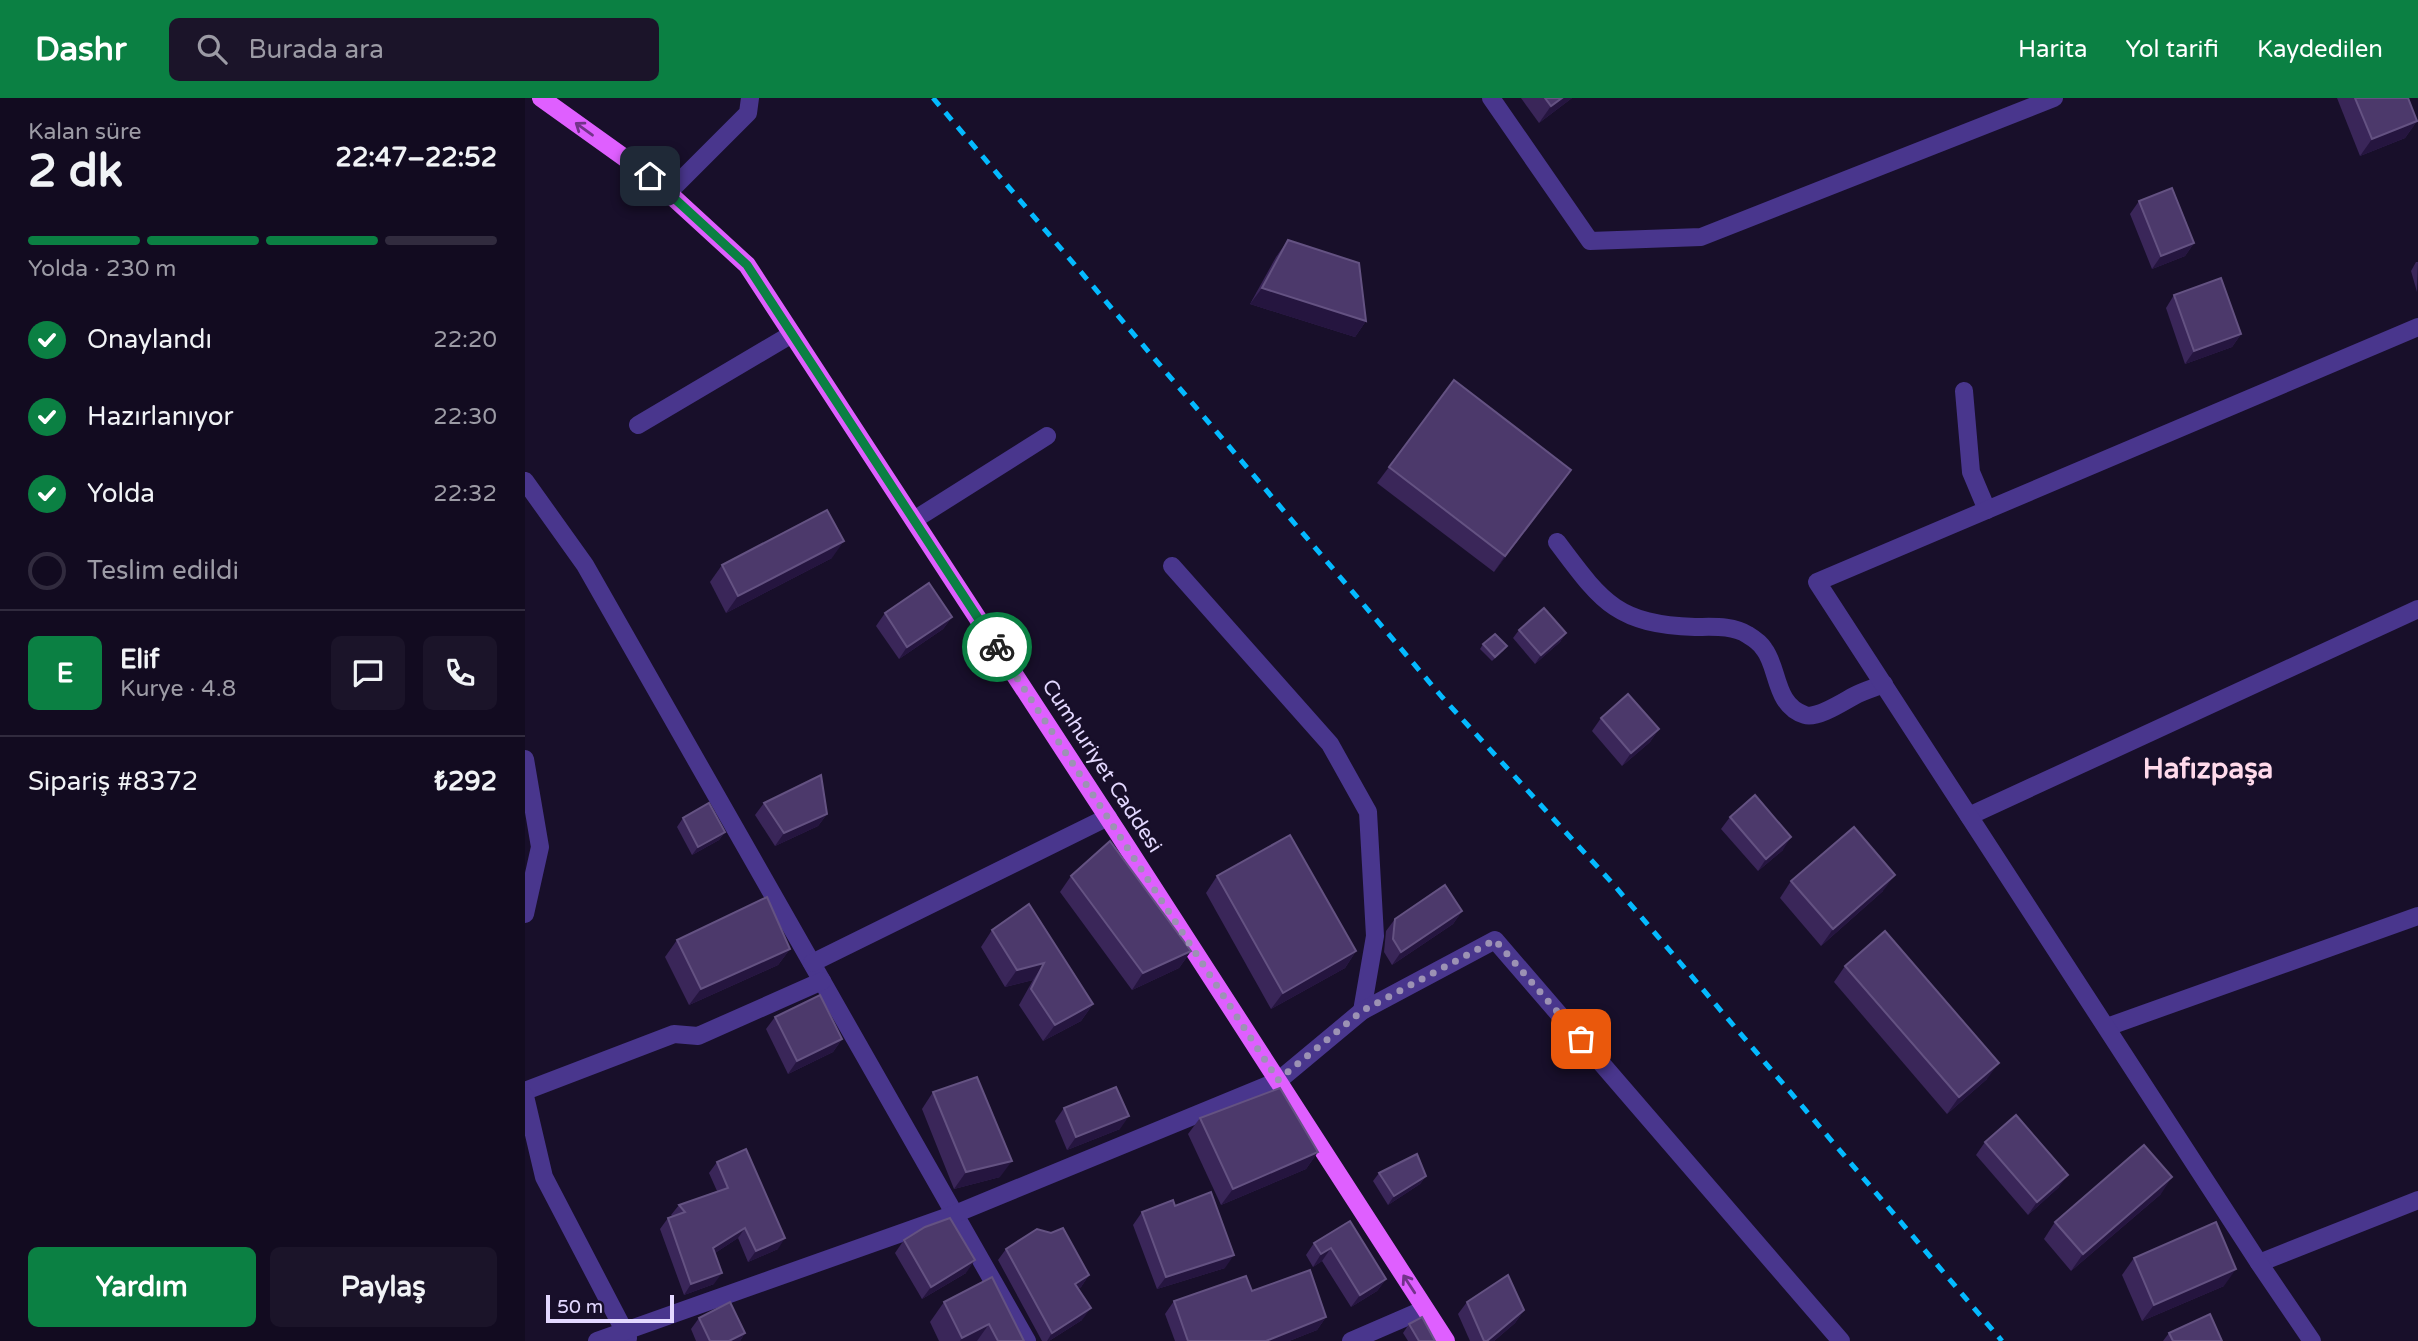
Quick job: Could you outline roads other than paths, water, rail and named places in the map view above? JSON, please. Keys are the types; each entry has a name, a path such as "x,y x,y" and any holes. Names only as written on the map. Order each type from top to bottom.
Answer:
{"main road":[{"name":"Cumhuriyet Caddesi","path":"541,98 650,176 747,265 1446,1341"}],"street":[{"path":"668,193 748,113 750,98"},
{"path":"1491,98 1590,242 1701,237 2054,98"},
{"path":"2312,1341 2259,1264 1818,582 2418,327"},
{"path":"638,425 792,334"},
{"path":"1964,391 1971,472 1987,510"},
{"path":"914,520 1047,436"},
{"path":"525,481 585,565 1027,1341"},
{"path":"1557,542 1592,589 1622,613 1660,625 1735,629 1746,634 1765,649 1782,695 1793,708 1803,714 1808,716 1820,712 1884,684"},
{"path":"1172,565 1330,744 1368,812 1375,936 1362,1011"},
{"path":"1969,816 2418,610"},
{"path":"525,759 540,847 525,914"},
{"path":"812,963 1108,817"},
{"path":"2107,1027 2418,916"},
{"path":"597,1341 627,1336 955,1214 1278,1080 1362,1011 1495,940 1841,1341"},
{"path":"627,1336 544,1177 525,1093 674,1034 698,1036 822,981"},
{"path":"2259,1264 2418,1200"},
{"path":"1351,1341 1425,1309"}],"railway":[{"path":"933,98 1442,697 1614,885 2002,1341"}],"district":[{"name":"Hafızpaşa","path":"2208,769"}]}
